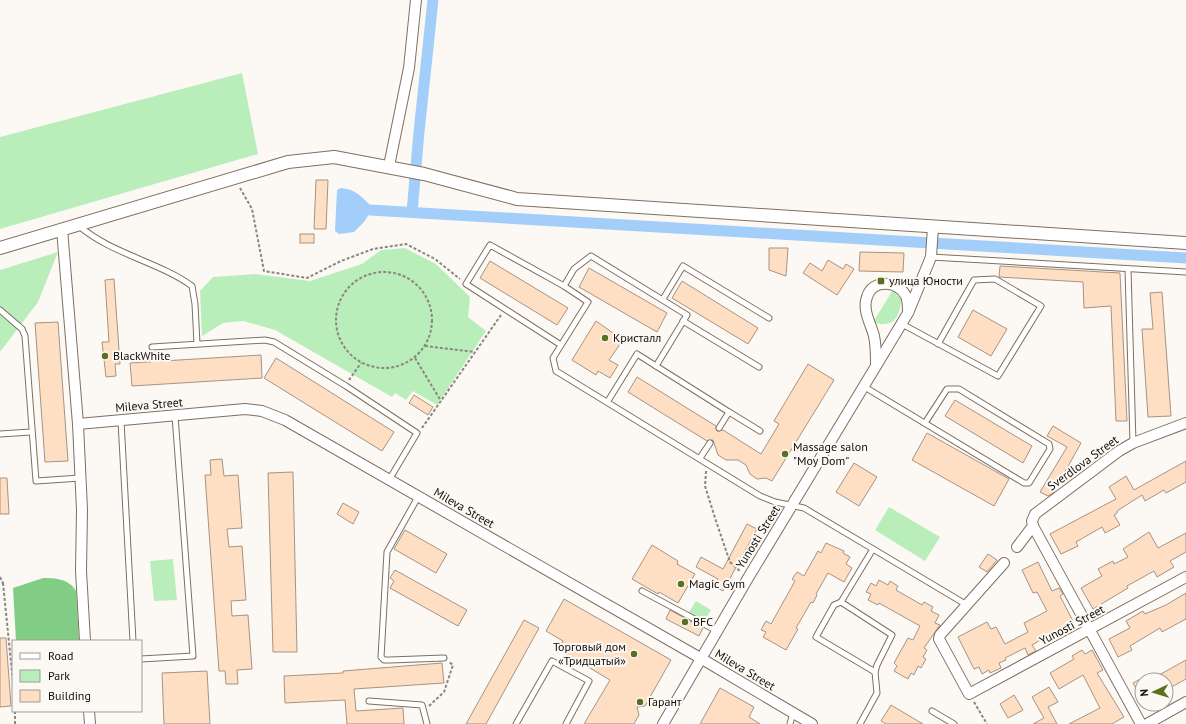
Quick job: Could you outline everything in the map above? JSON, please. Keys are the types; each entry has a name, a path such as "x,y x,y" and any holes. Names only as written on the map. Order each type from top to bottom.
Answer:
{"street":[{"path":"389,166 409,68 416,0"},
{"path":"0,248 288,162 334,157 389,166 424,174 517,199 932,229 1186,243"},
{"path":"62,229 78,424 82,510 81,571 85,640"},
{"path":"932,229 932,256"},
{"name":"Yunosti Street","path":"663,724 748,578 876,364 902,324 932,256"},
{"path":"876,364 874,337 866,310 867,297 871,290 876,286 885,284 899,288 905,295 908,313"},
{"name":"Mileva Street","path":"78,424 245,409 262,411 285,420 702,659 812,724"},
{"name":"Sverdlova Street","path":"1017,547 1033,526 1032,521 1035,514 1119,451 1133,443 1186,423"},
{"path":"1033,526 1142,724"},
{"path":"969,694 939,639 940,635 1004,563"},
{"name":"Yunosti Street","path":"969,694 1186,577"},
{"path":"1147,724 1186,702"},
{"path":"89,712 90,724"}],"lane":[{"path":"77,225 90,236 110,247 178,277 192,286 195,304 197,344"},
{"path":"561,344 466,284 490,245 564,286 588,302 553,358 556,371 608,401 760,496 792,506 804,508 967,605"},
{"path":"564,286 574,269 591,256 687,315 656,366"},
{"path":"932,256 1186,272"},
{"path":"663,299 683,266 769,318"},
{"path":"1128,269 1133,443"},
{"path":"902,324 938,344 998,376 1041,306 995,279 974,280 938,344"},
{"path":"0,310 22,329 24,336 36,481 80,478"},
{"path":"683,321 759,367"},
{"path":"152,347 269,341 346,386 417,433 389,480"},
{"path":"608,401 637,354 760,431"},
{"path":"863,386 1024,483 1029,483 1050,449 1049,444 959,389 947,388 925,423"},
{"path":"719,428 729,412"},
{"path":"142,660 193,656 175,416"},
{"path":"120,420 133,640"},
{"path":"0,434 31,432"},
{"path":"700,458 710,443"},
{"path":"418,497 387,552 381,657 384,660 444,658"},
{"path":"873,548 841,602 834,605 816,637 875,672"},
{"path":"642,591 717,631"},
{"path":"841,602 892,635 875,672 877,693 860,724"},
{"path":"516,724 552,661 589,681 566,724"},
{"path":"369,701 422,705 427,724"},
{"path":"932,711 954,724"},
{"path":"790,724 793,713"}],"path":[{"path":"235,178 252,209 264,271 308,278 341,261 373,249 406,244 435,260 466,284"},
{"path":"384,272 400,275 410,279 422,290 430,305 432,315 429,336 424,346 415,358 400,366 378,368 360,363 343,346 339,336 336,314 339,304 347,290 359,279 384,272"},
{"path":"417,433 505,309"},
{"path":"424,346 475,352"},
{"path":"415,358 441,401"},
{"path":"346,386 360,363"},
{"path":"706,463 705,486 730,562 748,578"},
{"path":"0,577 3,583 12,672"},
{"path":"423,711 444,692 453,665 444,658"},
{"path":"969,694 987,724"},
{"path":"15,712 15,724"}],"green space":[{"path":"242,73 258,154 0,229 0,137"},
{"path":"405,248 436,264 470,297 468,317 486,331 437,405 413,391 406,400 395,393 392,397 275,330 243,321 223,323 202,336 200,291 213,277 255,274 310,281 362,264 381,250"},
{"path":"58,252 38,302 0,352 0,270"},
{"path":"893,290 901,299 901,305 897,316 890,323 880,324 873,322"},
{"path":"889,507 940,537 925,561 875,530"},
{"path":"173,559 177,600 154,601 150,561"},
{"path":"43,578 62,580 70,584 76,591 79,640 16,640 13,588"},
{"path":"696,601 711,610 703,623 688,614"}],"water":[{"path":"341,188 354,191 361,196 370,205 370,210 363,223 354,232 339,234 335,231 337,190"}],"building":[{"path":"316,180 328,180 326,229 314,229"},
{"path":"300,234 314,234 314,243 300,243"},
{"path":"769,248 788,248 786,276 769,270"},
{"path":"860,252 904,253 903,272 859,271"},
{"path":"828,260 843,269 846,264 854,269 837,295 803,273 810,263 822,271"},
{"path":"490,261 568,308 557,325 480,278"},
{"path":"1000,266 1120,273 1127,421 1116,421 1111,306 1084,308 1083,282 999,277"},
{"path":"589,268 667,313 657,332 579,287"},
{"path":"114,279 120,364 115,364 116,376 106,377 102,342 109,342 105,280"},
{"path":"682,281 758,328 748,344 672,298"},
{"path":"1162,292 1171,416 1148,417 1142,329 1153,329 1150,293"},
{"path":"973,310 1007,329 991,356 958,337"},
{"path":"596,321 623,340 609,360 618,365 610,378 598,371 596,375 572,360"},
{"path":"58,322 68,461 45,462 35,323"},
{"path":"261,355 262,378 132,386 130,363"},
{"path":"276,358 394,432 382,451 264,378"},
{"path":"808,364 834,380 772,481 766,478 757,479 750,474 746,465 738,460 726,460 718,455 713,440 707,441 628,392 637,377 716,426 717,431 723,430 761,454 779,424 774,421"},
{"path":"414,395 433,407 428,415 409,403"},
{"path":"955,400 1032,446 1023,463 945,416"},
{"path":"1053,426 1081,443 1053,493 1048,496 1040,492 1067,447 1047,436"},
{"path":"927,433 1009,479 994,506 912,460"},
{"path":"222,459 224,476 238,475 242,528 227,529 229,547 242,546 246,600 231,601 232,616 248,615 252,669 237,670 238,684 226,684 225,671 219,671 205,475 211,475 210,460"},
{"path":"1186,461 1186,482 1166,493 1164,490 1145,501 1142,495 1117,511 1114,515 1120,525 1105,533 1102,527 1076,542 1078,546 1061,554 1050,534 1116,499 1109,487 1126,476 1134,490"},
{"path":"854,463 877,477 859,506 836,492"},
{"path":"293,472 297,652 273,652 268,473"},
{"path":"0,478 7,478 9,514 0,514"},
{"path":"343,503 359,512 353,524 337,514"},
{"path":"747,524 757,529 723,591 714,586 718,579 696,567 701,557 723,569"},
{"path":"405,530 447,554 436,573 394,549"},
{"path":"1149,532 1158,548 1186,533 1186,552 1170,561 1174,567 1157,577 1154,571 1127,586 1128,588 1093,609 1081,588 1102,576 1098,569 1113,561 1114,564 1128,557 1123,549"},
{"path":"826,543 844,551 843,553 850,557 846,564 852,568 844,582 828,573 816,594 817,595 813,603 811,602 796,628 798,629 786,650 763,637 766,632 761,630 766,621 771,624 795,581 792,579 797,572 804,576 818,551 821,553"},
{"path":"652,545 678,561 677,564 695,574 678,603 659,592 658,594 632,579"},
{"path":"988,554 997,560 987,572 979,567"},
{"path":"1038,562 1052,591 1059,588 1063,594 1060,596 1073,621 1032,645 1036,651 1028,655 1025,648 1005,658 1006,660 999,663 1001,668 990,673 989,670 982,674 979,667 974,669 958,637 987,622 991,629 996,627 1005,644 1028,632 1024,623 1047,611 1037,592 1033,593 1022,570"},
{"path":"395,570 467,610 458,626 390,588 394,581 390,578"},
{"path":"879,580 888,585 890,581 898,586 896,590 922,605 924,602 933,607 931,611 939,615 935,623 940,625 924,648 927,650 923,657 926,659 921,668 918,666 914,675 911,673 908,679 894,671 897,666 894,663 908,638 913,640 920,626 879,603 878,605 868,600 871,594 866,592 871,583 876,586"},
{"path":"1186,593 1186,619 1162,632 1160,628 1130,646 1132,650 1118,657 1109,639 1130,628 1126,621 1143,611 1145,614 1166,605"},
{"path":"564,599 671,660 645,706 637,707 639,715 634,724 584,724 610,680 558,649 563,641 546,631"},
{"name":"BFC","path":"670,610 703,628 699,636 666,619"},
{"path":"524,620 539,628 486,724 466,724"},
{"path":"0,638 6,638 11,706 0,707"},
{"path":"1082,650 1085,654 1092,650 1103,670 1097,673 1124,717 1112,724 1069,724 1100,708 1083,675 1059,689 1050,673 1074,659 1072,656"},
{"path":"1186,660 1186,679 1174,686 1174,672 1164,672"},
{"path":"442,663 444,683 354,689 356,711 403,708 404,724 347,724 345,700 285,703 284,676 343,673 343,671"},
{"path":"207,671 210,724 164,724 162,673"},
{"path":"1049,687 1058,702 1048,707 1057,724 1033,724 1044,718 1032,697"},
{"path":"720,688 754,707 749,717 760,724 700,724"},
{"path":"1014,695 1023,710 1008,718 1000,704"},
{"path":"891,705 923,724 886,724 881,721"}],"waterway":[{"path":"412,212 433,0"},
{"path":"370,210 1186,258"}],"place":[{"name":"улица Юности","path":"881,281"},
{"name":"Кристалл","path":"605,338"},
{"name":"BlackWhite","path":"105,356"},
{"name":"Massage salon \"Moy Dom\"","path":"785,454"},
{"name":"Magic Gym","path":"681,584"},
{"name":"BFC","path":"685,622"},
{"name":"Торговый дом «Тридцатый»","path":"634,654"},
{"name":"Гарант","path":"640,702"}]}
